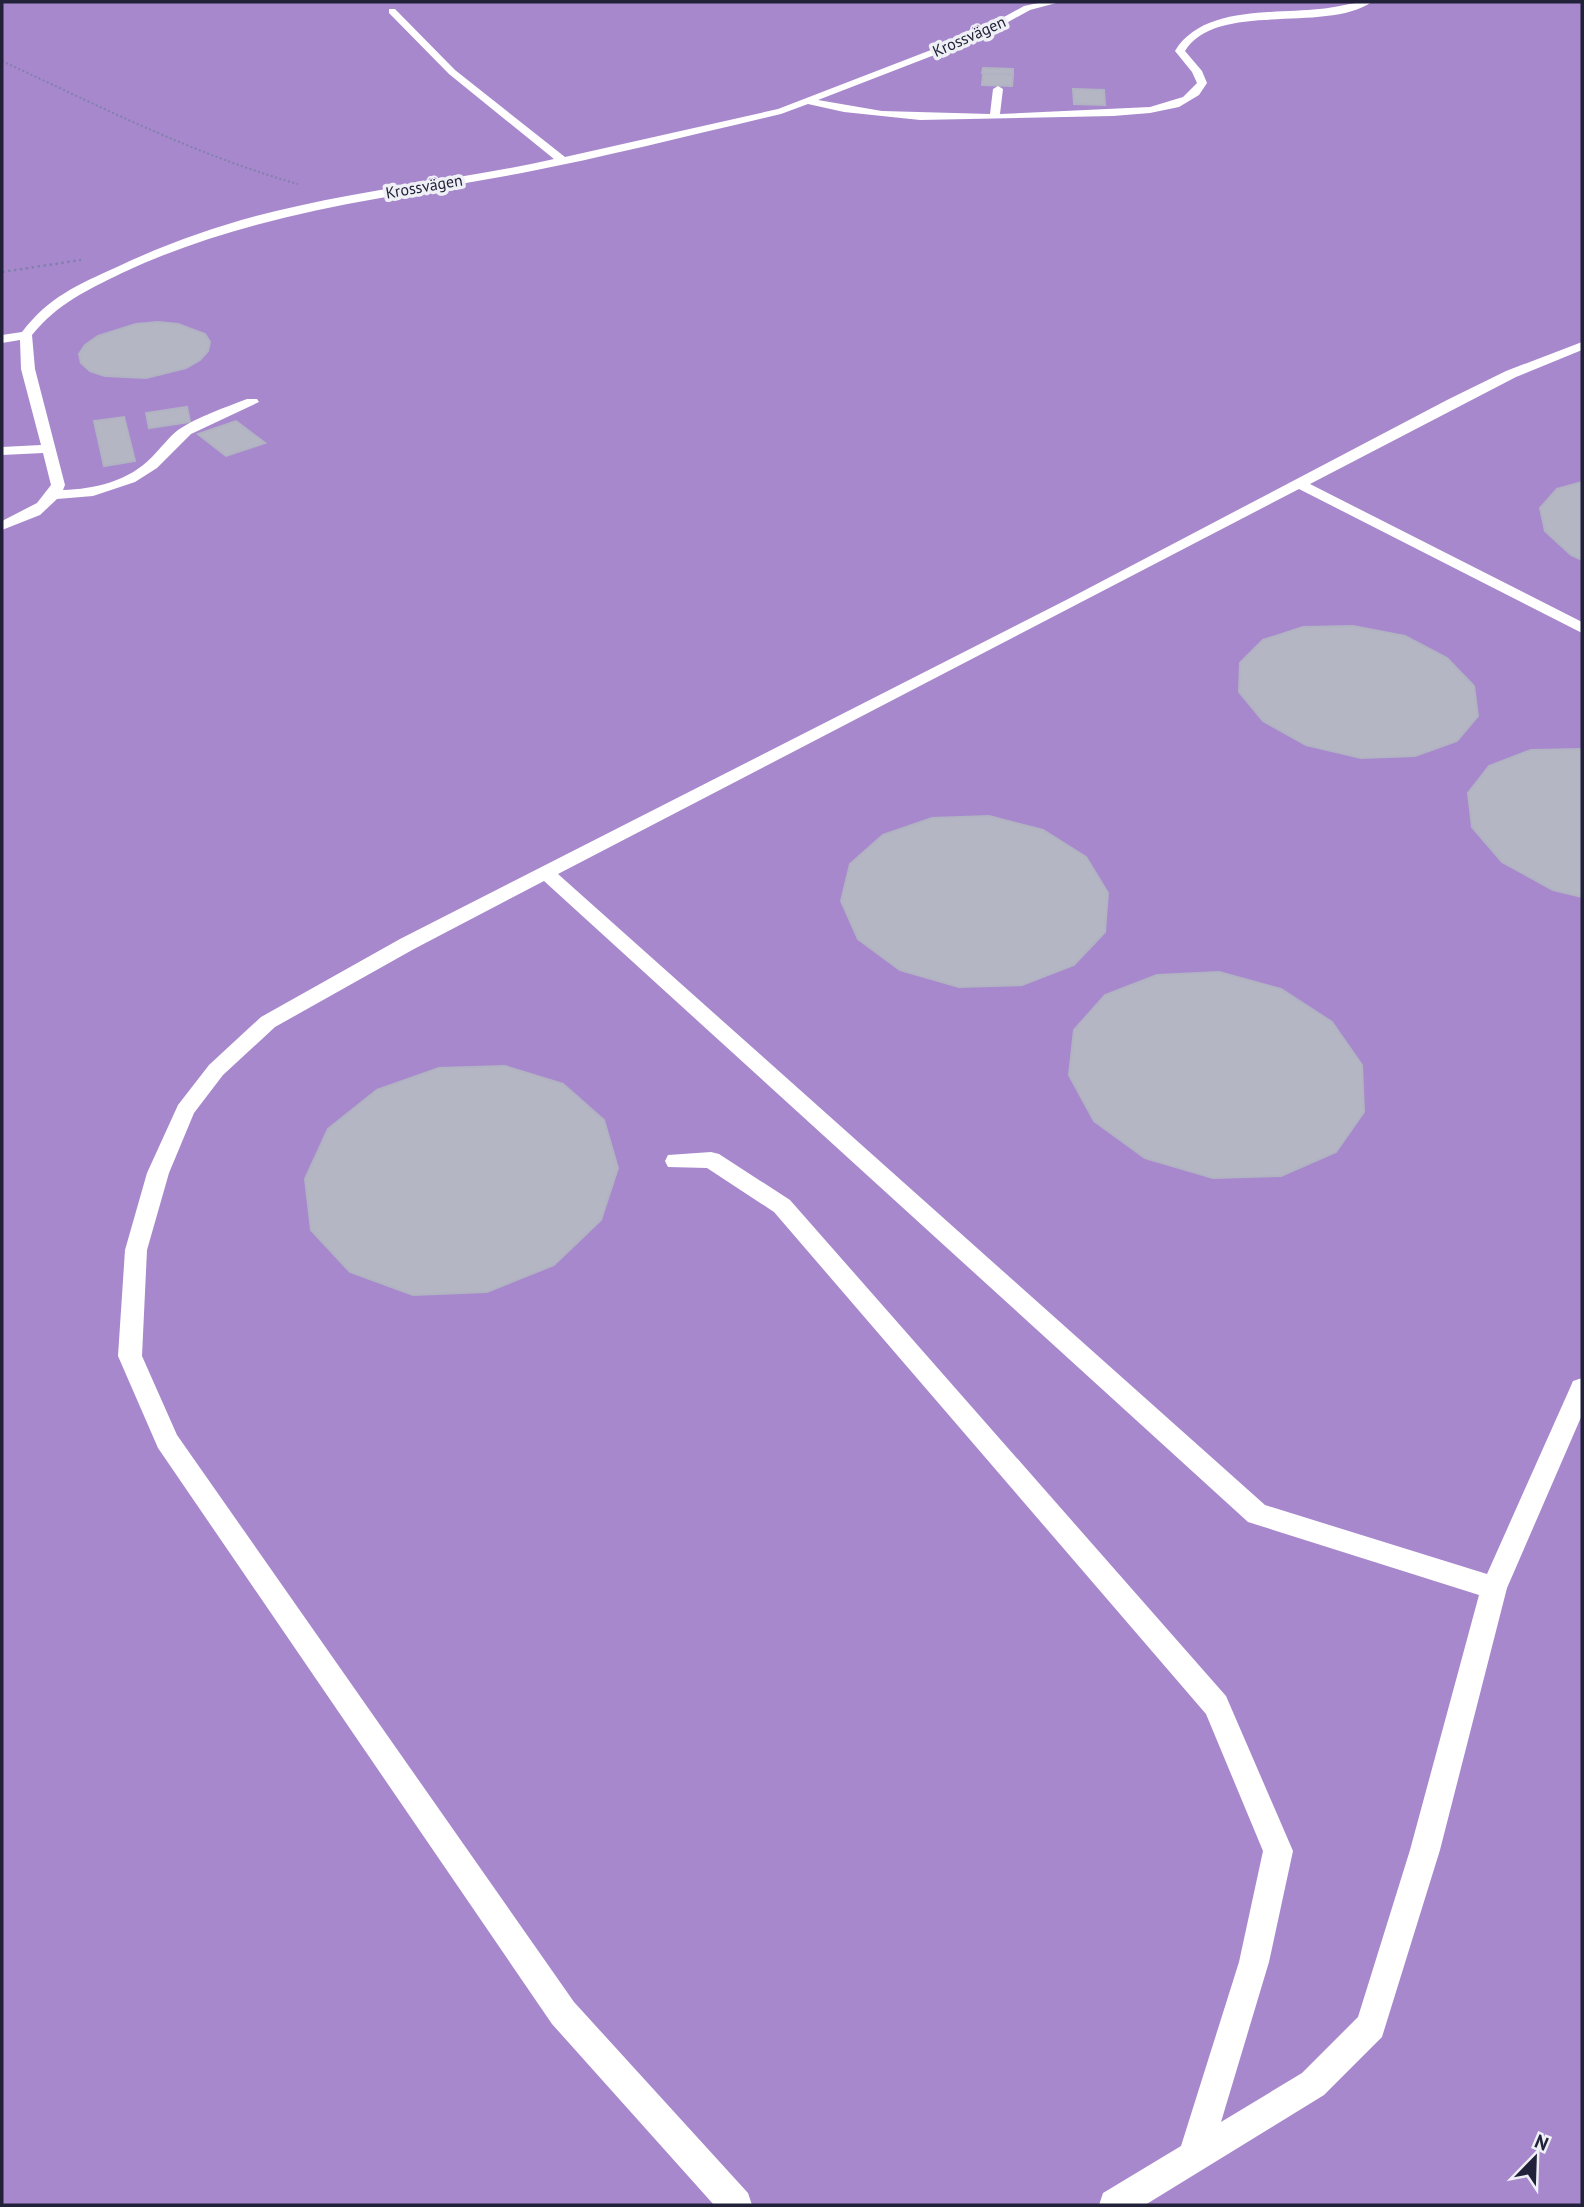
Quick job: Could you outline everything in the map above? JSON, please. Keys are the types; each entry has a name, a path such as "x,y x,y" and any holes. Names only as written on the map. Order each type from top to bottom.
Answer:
{"street":[{"name":"Krossvägen","path":"26,335 32,325 57,302 96,280 201,237 298,209 524,169 781,111 978,34 1027,8 1055,2"},
{"path":"807,102 876,114 995,116 1114,113 1175,104 1198,90 1202,83 1197,71 1180,51 1182,41 1193,33 1238,19 1334,11 1367,2"},
{"path":"392,11 452,72 561,159"},
{"path":"995,116 998,89"},
{"path":"2,339 26,335 28,369 48,449 56,467 58,485 54,495 32,513 2,526"},
{"path":"736,2205 563,2013 167,1441 130,1356 136,1250 158,1172 185,1110 216,1070 268,1022 407,944 1511,374 1582,346"},
{"path":"54,495 87,494 125,482 150,467 178,437 194,427 252,402"},
{"path":"2,451 48,449"},
{"path":"1299,484 1582,628"},
{"path":"546,873 1257,1514 1494,1588"},
{"path":"676,1161 711,1160 782,1206 1216,1704 1279,1851 1254,1962 1195,2154"},
{"path":"1115,2205 1313,2084 1371,2026 1425,1850 1494,1588 1582,1388"}],"path":[{"path":"2,61 156,132 304,187 305,198 298,209"}],"shaded area":[{"path":"2,2 1582,2 1582,2205 2,2205"}],"building":[{"path":"983,68 1013,69 1013,74 982,73"},
{"path":"983,74 1013,75 1012,86 982,85"},
{"path":"1073,89 1104,90 1105,105 1074,104"},
{"path":"136,324 178,324 205,334 210,342 208,351 200,360 186,368 146,378 105,376 90,371 81,363 79,354 85,345 98,336"},
{"path":"187,407 190,422 149,428 146,413"},
{"path":"124,417 135,461 104,466 94,421"},
{"path":"236,421 265,443 226,456 198,434"},
{"path":"1582,482 1582,560 1571,555 1545,531 1540,508 1557,489"},
{"path":"1353,626 1405,636 1447,658 1474,686 1478,716 1457,741 1415,756 1361,758 1306,745 1263,721 1239,692 1240,663 1263,640 1303,627"},
{"path":"1582,749 1582,897 1553,890 1502,862 1472,827 1468,793 1489,766 1531,750"},
{"path":"989,816 1043,830 1086,857 1108,893 1105,932 1074,965 1022,985 959,987 900,970 858,939 841,901 850,864 883,835 932,818"},
{"path":"1219,972 1281,989 1332,1022 1362,1065 1364,1112 1336,1152 1281,1176 1213,1178 1145,1158 1094,1121 1069,1075 1074,1030 1105,995 1157,975"},
{"path":"505,1066 563,1084 604,1120 618,1168 601,1220 554,1265 487,1292 413,1295 350,1272 311,1230 305,1179 328,1129 377,1090 439,1068"}]}
